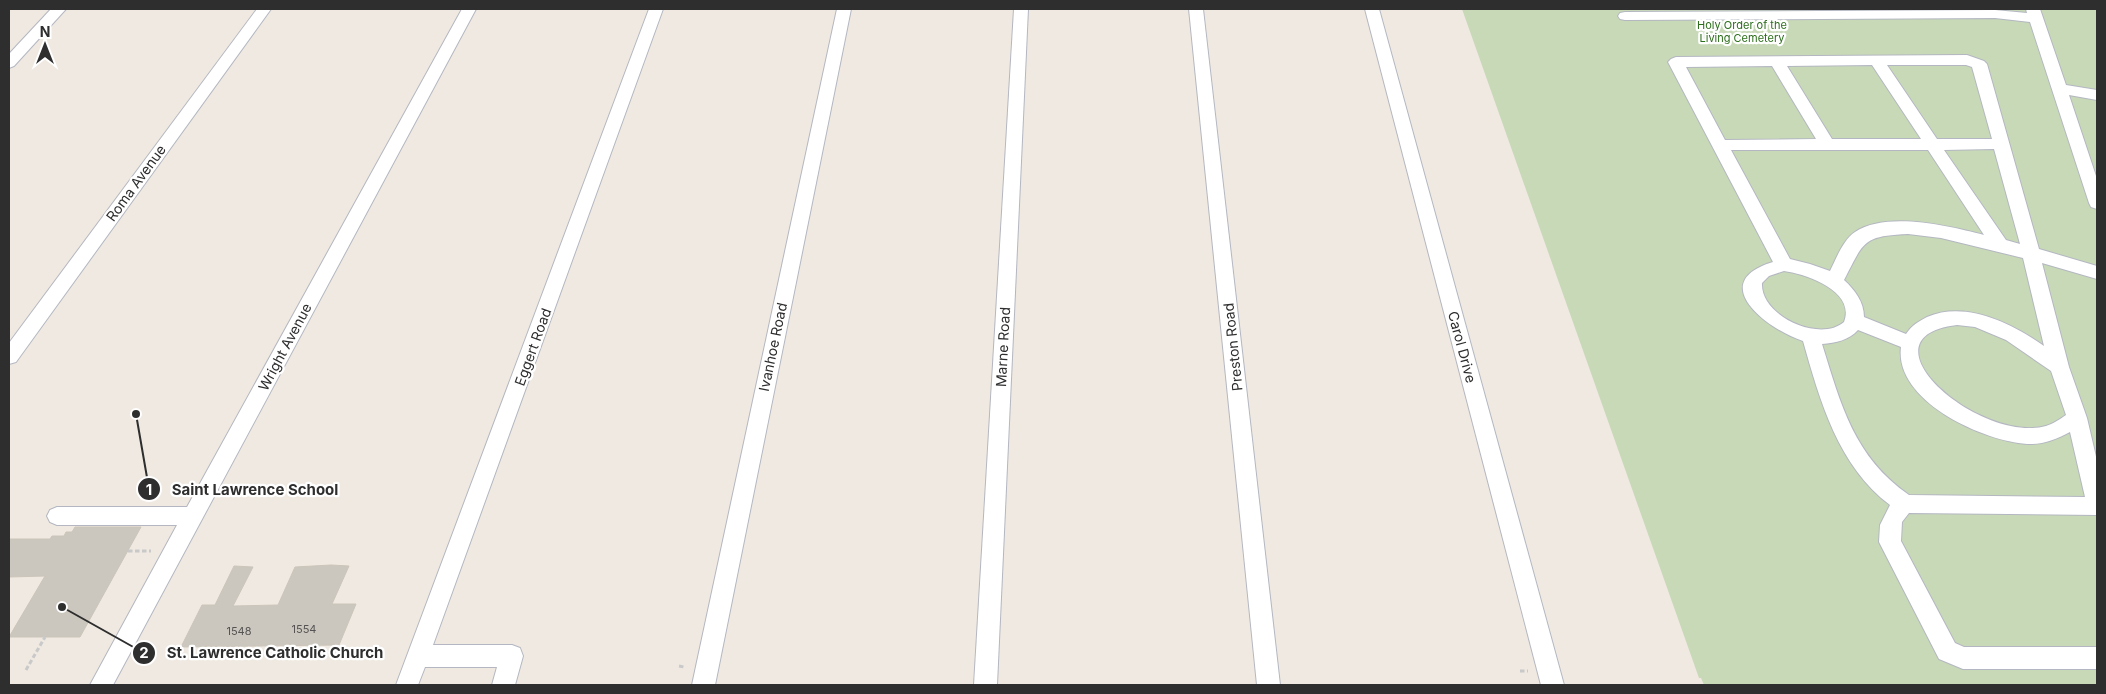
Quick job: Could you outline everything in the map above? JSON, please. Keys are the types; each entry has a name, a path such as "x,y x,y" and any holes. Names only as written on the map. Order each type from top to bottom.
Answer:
{"street":[{"path":"9,63 59,9"},
{"name":"Roma Avenue","path":"9,357 264,9"},
{"name":"Wright Avenue","path":"101,685 468,9"},
{"name":"Eggert Road","path":"408,685 656,9"},
{"name":"Ivanhoe Road","path":"703,685 844,9"},
{"name":"Marne Road","path":"985,685 1021,9"},
{"name":"Preston Road","path":"1196,9 1269,685"},
{"name":"Carol Drive","path":"1372,9 1553,685"},
{"path":"1625,16 2034,13 2097,203"},
{"path":"1784,265 1676,62 1967,60 1978,64 2031,253 2059,367 2077,418 2097,502"},
{"path":"1776,61 1826,144"},
{"path":"1877,62 1999,244"},
{"path":"2060,89 2097,95"},
{"path":"1721,145 2001,144"},
{"path":"1834,282 1851,249 1862,236 1876,230 1895,228 1916,229 1999,244 2097,272"},
{"path":"1784,265 1810,270 1834,282 1843,289 1854,306 1855,321 1847,332 1831,337 1811,337 1782,326 1769,318 1756,304 1752,289 1755,276 1767,268 1784,265"},
{"path":"2059,367 2021,338 1980,322 1960,319 1942,320 1927,325 1916,332 1910,343 1910,358 1913,367 1930,393 1950,409 1973,422 1999,431 2024,436 2046,434 2077,418"},
{"path":"1855,321 1910,343"},
{"path":"1811,337 1828,393 1857,456 1868,473 1881,487 1905,504 2097,506"},
{"path":"1905,504 1896,512 1890,524 1890,542 1948,651 1954,656 1963,658 2097,658"},
{"path":"57,516 193,516"},
{"path":"418,656 512,656 503,685"}],"path":[{"path":"128,551 151,551"},
{"path":"26,670 45,637"},
{"path":"1520,671 1528,671"}],"green space":[{"name":"Holy Order of the Living Cemetery","path":"1462,9 2097,9 2097,685 1704,685 1701,678 1699,678"}],"building":[{"path":"75,527 141,527 80,637 9,637 45,576 9,577 9,539 50,539 52,536 64,536 66,532 72,532"},
{"path":"234,566 253,567 233,606 278,605 295,567 349,566 332,604 356,604 339,645 181,647 202,605 215,605"}],"place":[{"name":"Saint Lawrence School","path":"136,414"},
{"name":"St. Lawrence Catholic Church","path":"62,607"}]}
